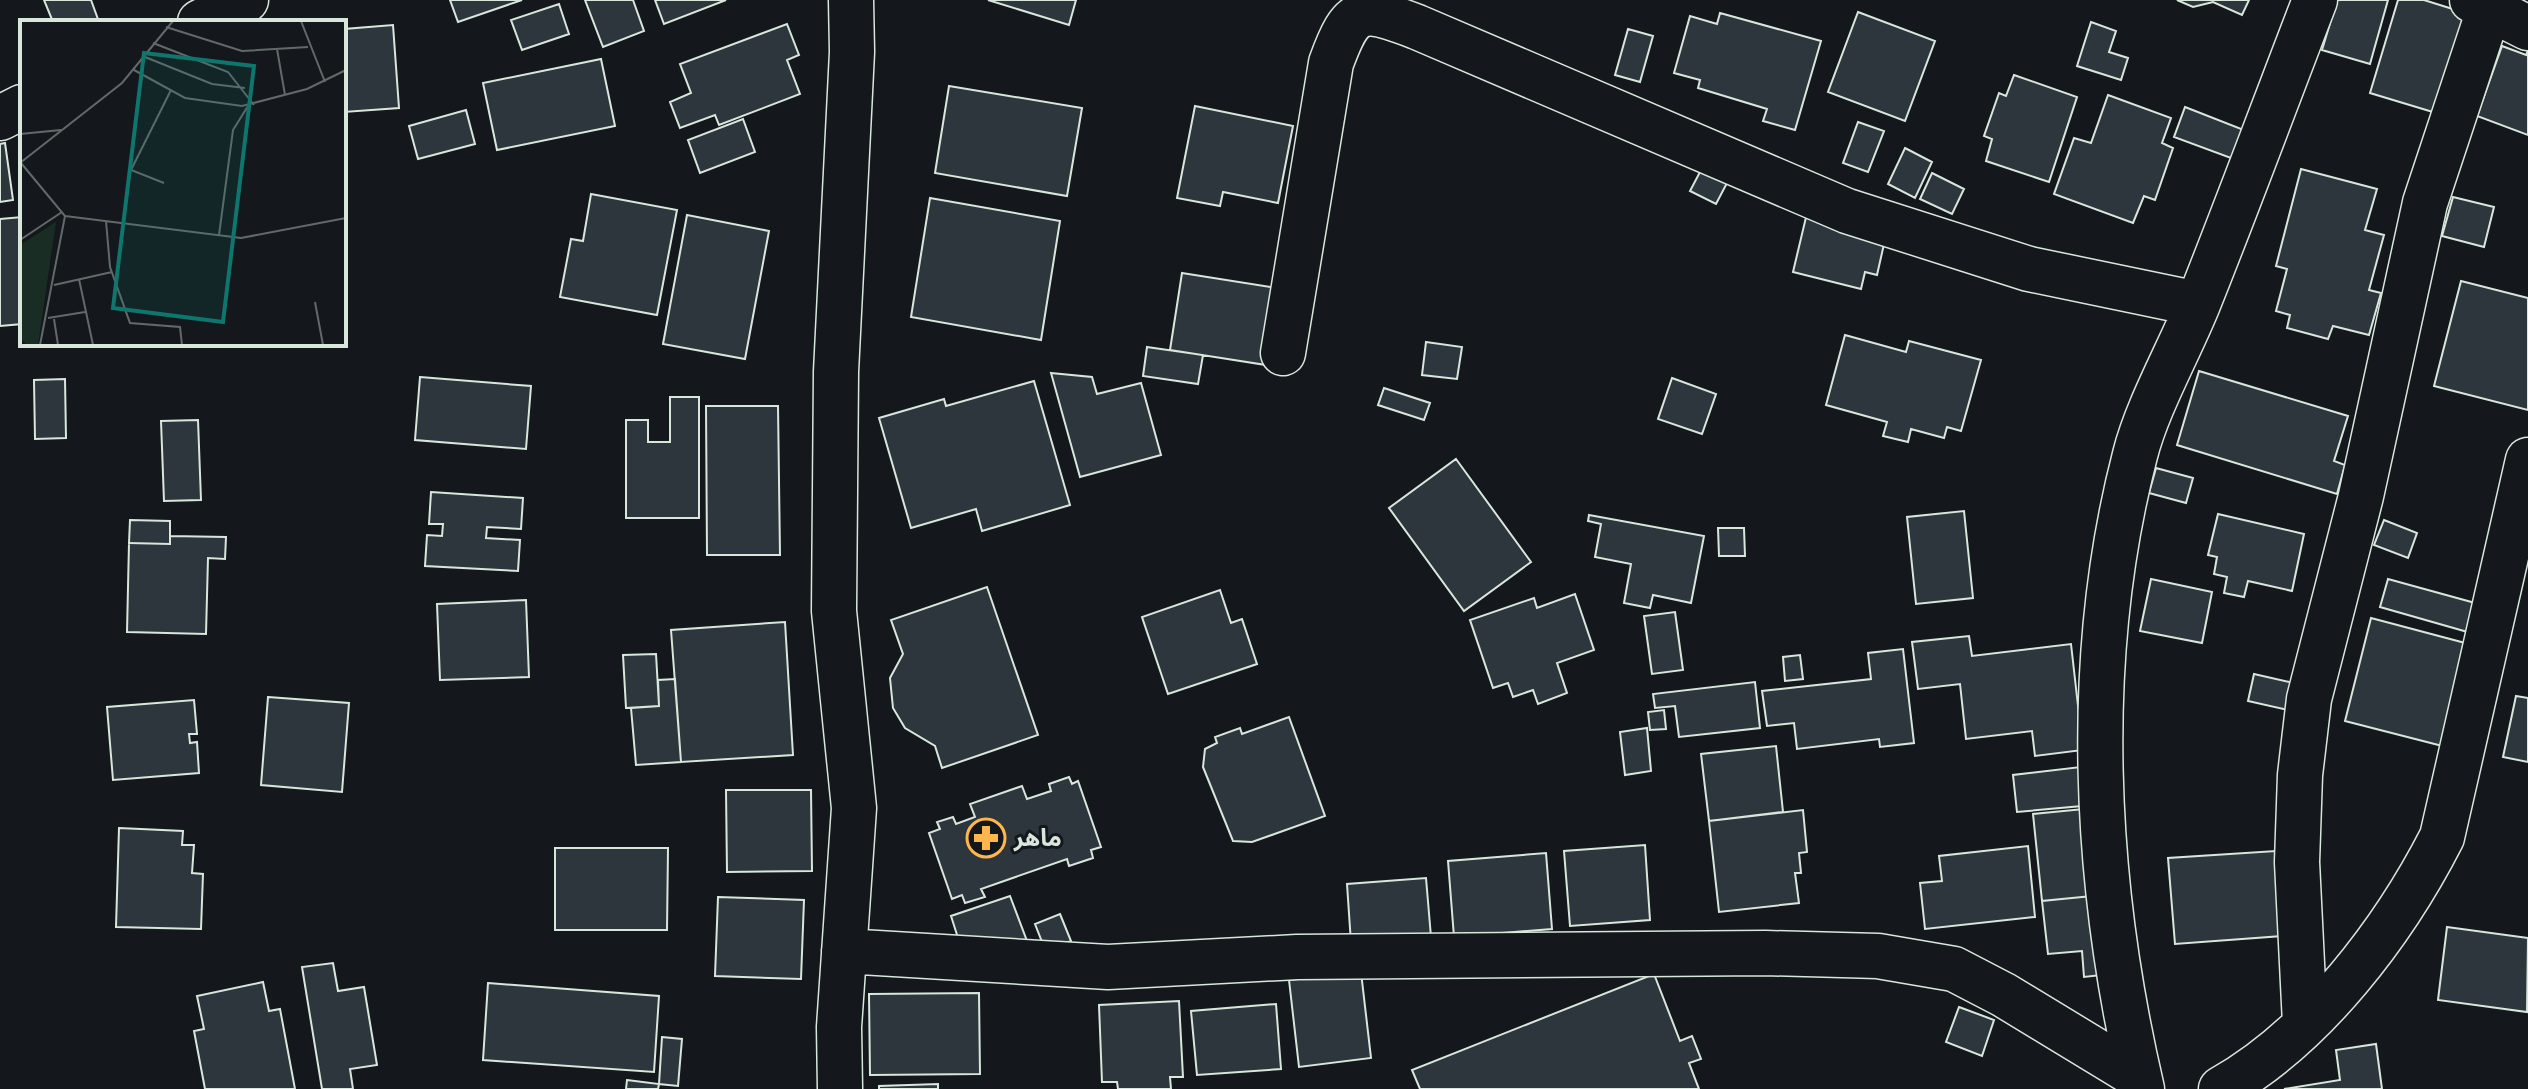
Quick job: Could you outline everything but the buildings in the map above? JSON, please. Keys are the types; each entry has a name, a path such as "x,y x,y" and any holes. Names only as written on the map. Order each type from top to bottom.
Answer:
{"street":[{"path":"204,20 246,0"},
{"path":"840,1089 839,1027 854,808 834,611 836,372 852,52 851,0"},
{"path":"2140,1083 2124,1014 2102,793 2103,620 2135,452 2198,304 2315,0"},
{"path":"2305,1024 2297,862 2300,775 2309,699 2361,496 2425,203 2480,5 2528,28"},
{"path":"1283,353 1331,63 1344,27 1352,19 1372,14 1417,27 1847,211 2029,269 2198,304"},
{"path":"0,118 20,108"},
{"path":"2221,1089 2305,1024 2380,940 2414,893 2442,837 2528,460"},
{"path":"844,951 1108,967 1297,957 1765,953 1878,956 1954,969 2004,995 2140,1083"}],"place":[{"name":"ماهر","path":"986,838"}]}
